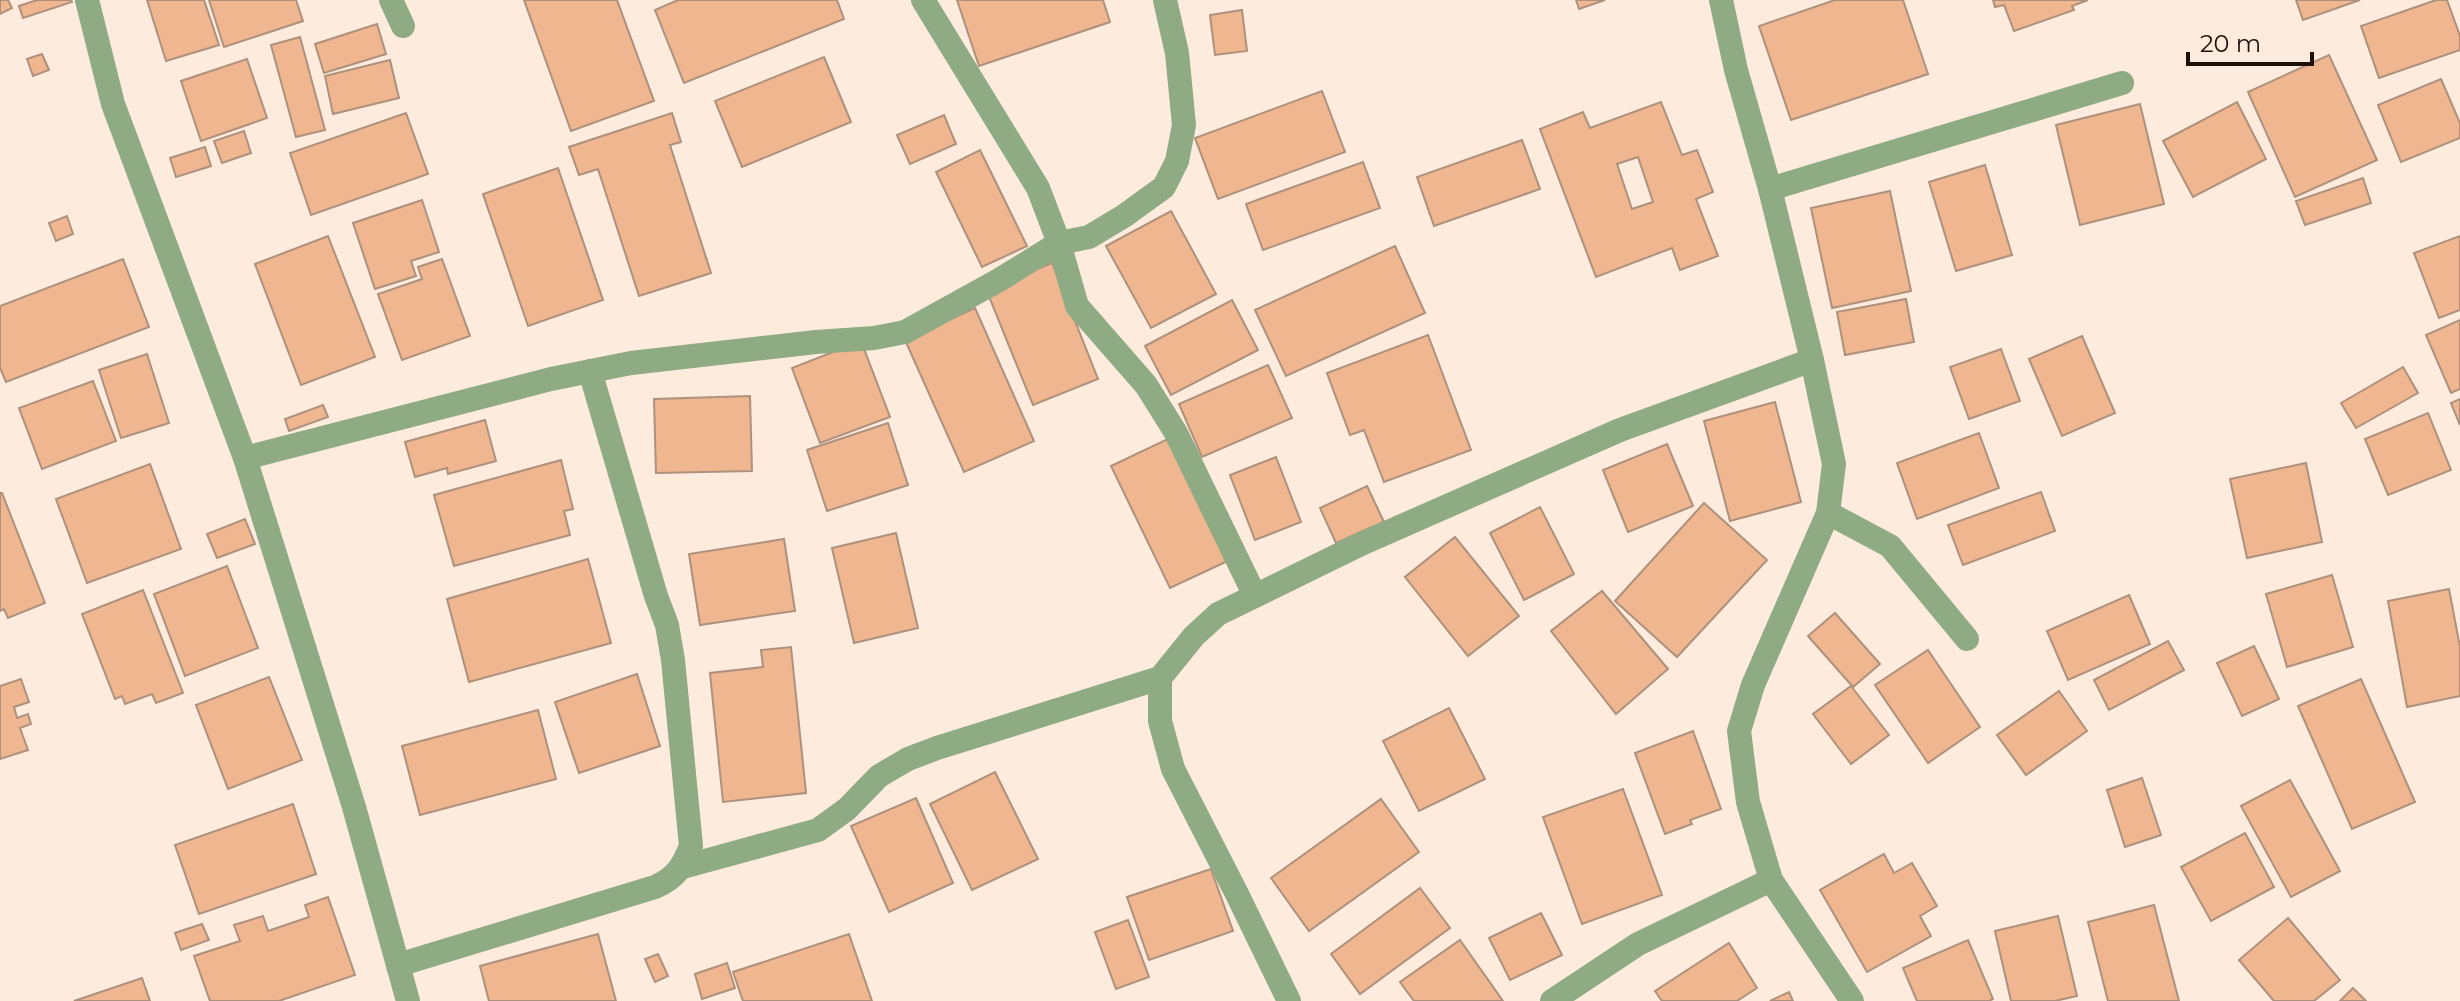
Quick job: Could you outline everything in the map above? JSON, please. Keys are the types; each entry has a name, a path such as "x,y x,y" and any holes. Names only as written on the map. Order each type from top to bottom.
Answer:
{"street":[{"path":"87,0 113,104 245,458 354,807 408,1001"},
{"path":"391,0 403,26"},
{"path":"923,0 1038,188 1059,243 1077,306 1146,385 1176,433 1255,596"},
{"path":"245,458 551,379 631,363 874,338 905,332 1059,243 1089,237 1164,187 1177,161 1184,125 1177,53 1165,0"},
{"path":"1721,0 1736,70 1770,189 1812,360 1834,464 1828,513 1753,685 1739,731 1748,802 1771,880 1852,1001"},
{"path":"1770,189 2122,83"},
{"path":"683,867 818,830 847,809 879,776 908,759 1160,678 1194,636 1218,614 1361,544 1620,430 1812,360"},
{"path":"398,965 655,887 669,881 683,867 691,846 667,625 590,371"},
{"path":"1828,513 1890,546 1967,639"},
{"path":"1160,678 1160,721 1173,769 1289,1001"},
{"path":"1552,1001 1638,944 1771,880"}],"building":[{"path":"0,0 8,0 12,8 0,14"},
{"path":"37,0 72,2 23,18 19,6"},
{"path":"147,0 204,0 219,45 166,61"},
{"path":"209,0 296,0 303,21 224,47"},
{"path":"524,0 617,0 654,101 571,131"},
{"path":"678,0 837,0 844,19 684,83 655,10"},
{"path":"957,0 1103,0 1110,22 979,66"},
{"path":"1576,0 1605,0 1579,9"},
{"path":"1835,0 1903,0 1928,74 1791,120 1759,26"},
{"path":"1993,0 2088,0 2072,6 2074,10 2014,31 2004,5 1995,7"},
{"path":"2296,0 2360,0 2303,20"},
{"path":"2436,0 2447,0 2460,36 2460,50 2379,78 2361,26"},
{"path":"1242,10 1247,51 1215,55 1210,15"},
{"path":"377,24 386,54 324,73 315,44"},
{"path":"300,37 325,130 296,137 271,45"},
{"path":"42,54 49,70 33,76 27,59"},
{"path":"2329,55 2377,160 2295,197 2248,92"},
{"path":"824,57 851,122 742,167 715,101"},
{"path":"247,59 267,118 201,141 181,81"},
{"path":"390,60 399,98 333,114 325,76"},
{"path":"2441,79 2460,123 2460,138 2401,162 2378,105"},
{"path":"1322,91 1345,152 1218,199 1195,138"},
{"path":"1661,102 1682,155 1697,150 1713,192 1696,199 1718,256 1680,270 1672,248 1596,277 1540,129 1583,112 1590,128","holes":["1638,157 1653,202 1632,209 1617,164"]},
{"path":"2237,102 2266,159 2193,197 2163,141"},
{"path":"2140,104 2164,204 2080,225 2056,125"},
{"path":"406,113 428,174 311,215 290,153"},
{"path":"672,113 681,142 670,145 711,273 639,296 598,169 579,175 569,147"},
{"path":"944,115 956,144 910,164 897,135"},
{"path":"244,131 251,153 222,163 214,141"},
{"path":"1522,140 1540,189 1434,226 1417,177"},
{"path":"205,147 211,166 176,177 170,158"},
{"path":"980,150 1027,246 982,267 936,172"},
{"path":"1363,162 1380,208 1263,250 1246,204"},
{"path":"1985,165 2012,255 1956,271 1929,182"},
{"path":"558,168 603,300 528,326 483,194"},
{"path":"2363,178 2371,203 2305,225 2296,201"},
{"path":"1890,191 1911,291 1832,308 1811,208"},
{"path":"422,200 439,252 411,261 416,276 375,289 353,223"},
{"path":"1171,211 1216,294 1151,328 1106,246"},
{"path":"67,216 73,234 56,241 49,223"},
{"path":"328,236 375,357 301,385 255,264"},
{"path":"2460,236 2460,310 2439,318 2414,253"},
{"path":"1395,246 1425,313 1286,376 1255,310"},
{"path":"123,259 149,327 6,382 0,368 0,306"},
{"path":"442,259 470,336 402,360 378,294 422,279 418,267"},
{"path":"1052,263 1098,379 1033,405 986,289"},
{"path":"1906,299 1914,342 1845,355 1837,312"},
{"path":"1232,300 1258,350 1171,395 1145,346"},
{"path":"975,308 1034,441 964,472 905,340"},
{"path":"2460,320 2460,389 2451,393 2426,335"},
{"path":"1428,335 1471,450 1384,482 1364,430 1350,435 1327,373"},
{"path":"2082,336 2115,413 2062,436 2029,359"},
{"path":"861,341 890,417 820,443 792,368"},
{"path":"2001,349 2020,401 1969,419 1950,367"},
{"path":"147,354 169,423 121,438 99,370"},
{"path":"1268,365 1292,418 1202,457 1179,404"},
{"path":"2403,367 2418,393 2356,428 2341,403"},
{"path":"93,381 116,441 42,469 19,408"},
{"path":"750,396 752,471 656,473 654,399"},
{"path":"2460,399 2460,425 2451,403"},
{"path":"1775,402 1801,502 1730,521 1704,421"},
{"path":"323,405 328,417 289,431 285,419"},
{"path":"2428,413 2451,470 2388,495 2365,439"},
{"path":"485,420 496,461 448,474 447,468 415,477 405,442"},
{"path":"888,423 908,485 827,511 807,450"},
{"path":"1979,433 1999,488 1917,519 1897,463"},
{"path":"1174,436 1232,559 1170,588 1111,466"},
{"path":"1667,444 1693,506 1628,532 1603,470"},
{"path":"1276,457 1301,522 1255,540 1230,475"},
{"path":"561,460 573,509 564,511 570,535 454,566 434,495"},
{"path":"2306,463 2322,542 2247,558 2230,479"},
{"path":"150,464 181,549 87,583 56,499"},
{"path":"1367,486 1384,522 1336,543 1320,508"},
{"path":"2041,492 2055,531 1963,565 1948,525"},
{"path":"0,493 45,603 8,618 4,609 0,611"},
{"path":"1704,503 1767,560 1677,657 1615,601"},
{"path":"1540,507 1574,574 1524,600 1490,533"},
{"path":"245,519 255,544 217,558 207,534"},
{"path":"896,533 918,628 854,643 832,548"},
{"path":"1455,537 1519,616 1468,656 1405,577"},
{"path":"784,539 795,611 700,625 689,554"},
{"path":"588,559 611,643 469,682 447,599"},
{"path":"227,566 258,648 185,676 154,594"},
{"path":"2332,575 2353,647 2287,667 2266,594"},
{"path":"2449,589 2460,647 2460,696 2407,707 2388,601"},
{"path":"143,590 183,693 156,703 152,694 125,704 122,696 115,699 82,614"},
{"path":"1602,591 1668,669 1616,714 1551,631"},
{"path":"2129,595 2150,644 2068,680 2047,631"},
{"path":"1835,613 1880,664 1853,687 1808,636"},
{"path":"2168,641 2184,670 2109,710 2094,680"},
{"path":"2254,646 2279,699 2242,716 2217,663"},
{"path":"791,647 806,793 723,802 710,673 763,667 761,650"},
{"path":"1928,650 1980,727 1928,763 1875,685"},
{"path":"637,674 660,746 579,773 555,702"},
{"path":"269,677 302,760 228,789 196,705"},
{"path":"21,679 29,702 14,707 17,718 28,714 31,724 20,728 28,750 0,759 0,686"},
{"path":"2361,679 2415,802 2352,829 2298,706"},
{"path":"1851,686 1889,735 1851,764 1813,714"},
{"path":"2059,691 2087,731 2026,775 1997,735"},
{"path":"1449,708 1485,779 1419,811 1383,741"},
{"path":"538,710 556,779 420,815 402,746"},
{"path":"1693,731 1721,809 1690,820 1692,824 1665,834 1635,753"},
{"path":"995,772 1038,859 972,890 930,804"},
{"path":"2142,778 2161,835 2125,847 2107,790"},
{"path":"2290,780 2340,871 2291,897 2241,806"},
{"path":"1623,789 1662,895 1582,924 1543,817"},
{"path":"916,798 953,883 889,912 851,826"},
{"path":"1381,799 1419,852 1309,931 1271,878"},
{"path":"293,804 316,874 199,914 175,845"},
{"path":"2245,833 2274,887 2211,921 2181,867"},
{"path":"1884,854 1894,873 1912,863 1937,906 1920,916 1931,936 1867,972 1820,890"},
{"path":"1211,869 1233,931 1149,960 1127,897"},
{"path":"1420,888 1450,928 1360,994 1331,954"},
{"path":"328,897 355,975 279,1001 210,1001 194,956 240,941 234,925 263,916 268,931 309,917 305,905"},
{"path":"2154,905 2179,1001 2108,1001 2088,922"},
{"path":"1541,913 1562,955 1510,980 1489,938"},
{"path":"2058,916 2077,996 2055,1001 2011,1001 1995,931"},
{"path":"2288,918 2340,980 2314,1001 2274,1001 2239,960"},
{"path":"1128,920 1149,977 1116,989 1095,932"},
{"path":"202,924 209,940 181,950 175,933"},
{"path":"598,934 616,1001 489,1001 480,966"},
{"path":"849,934 872,1001 743,1001 733,972"},
{"path":"1460,940 1503,1001 1414,1001 1400,982"},
{"path":"1968,940 1993,999 1917,1001 1903,968"},
{"path":"1729,943 1757,988 1737,1001 1662,1001 1655,991"},
{"path":"658,954 668,976 655,982 645,959"},
{"path":"727,963 735,988 702,999 695,974"},
{"path":"142,978 150,1001 74,1001"},
{"path":"2353,988 2366,1001 2340,1001"},
{"path":"1789,992 1793,1001 1770,1001"}]}
